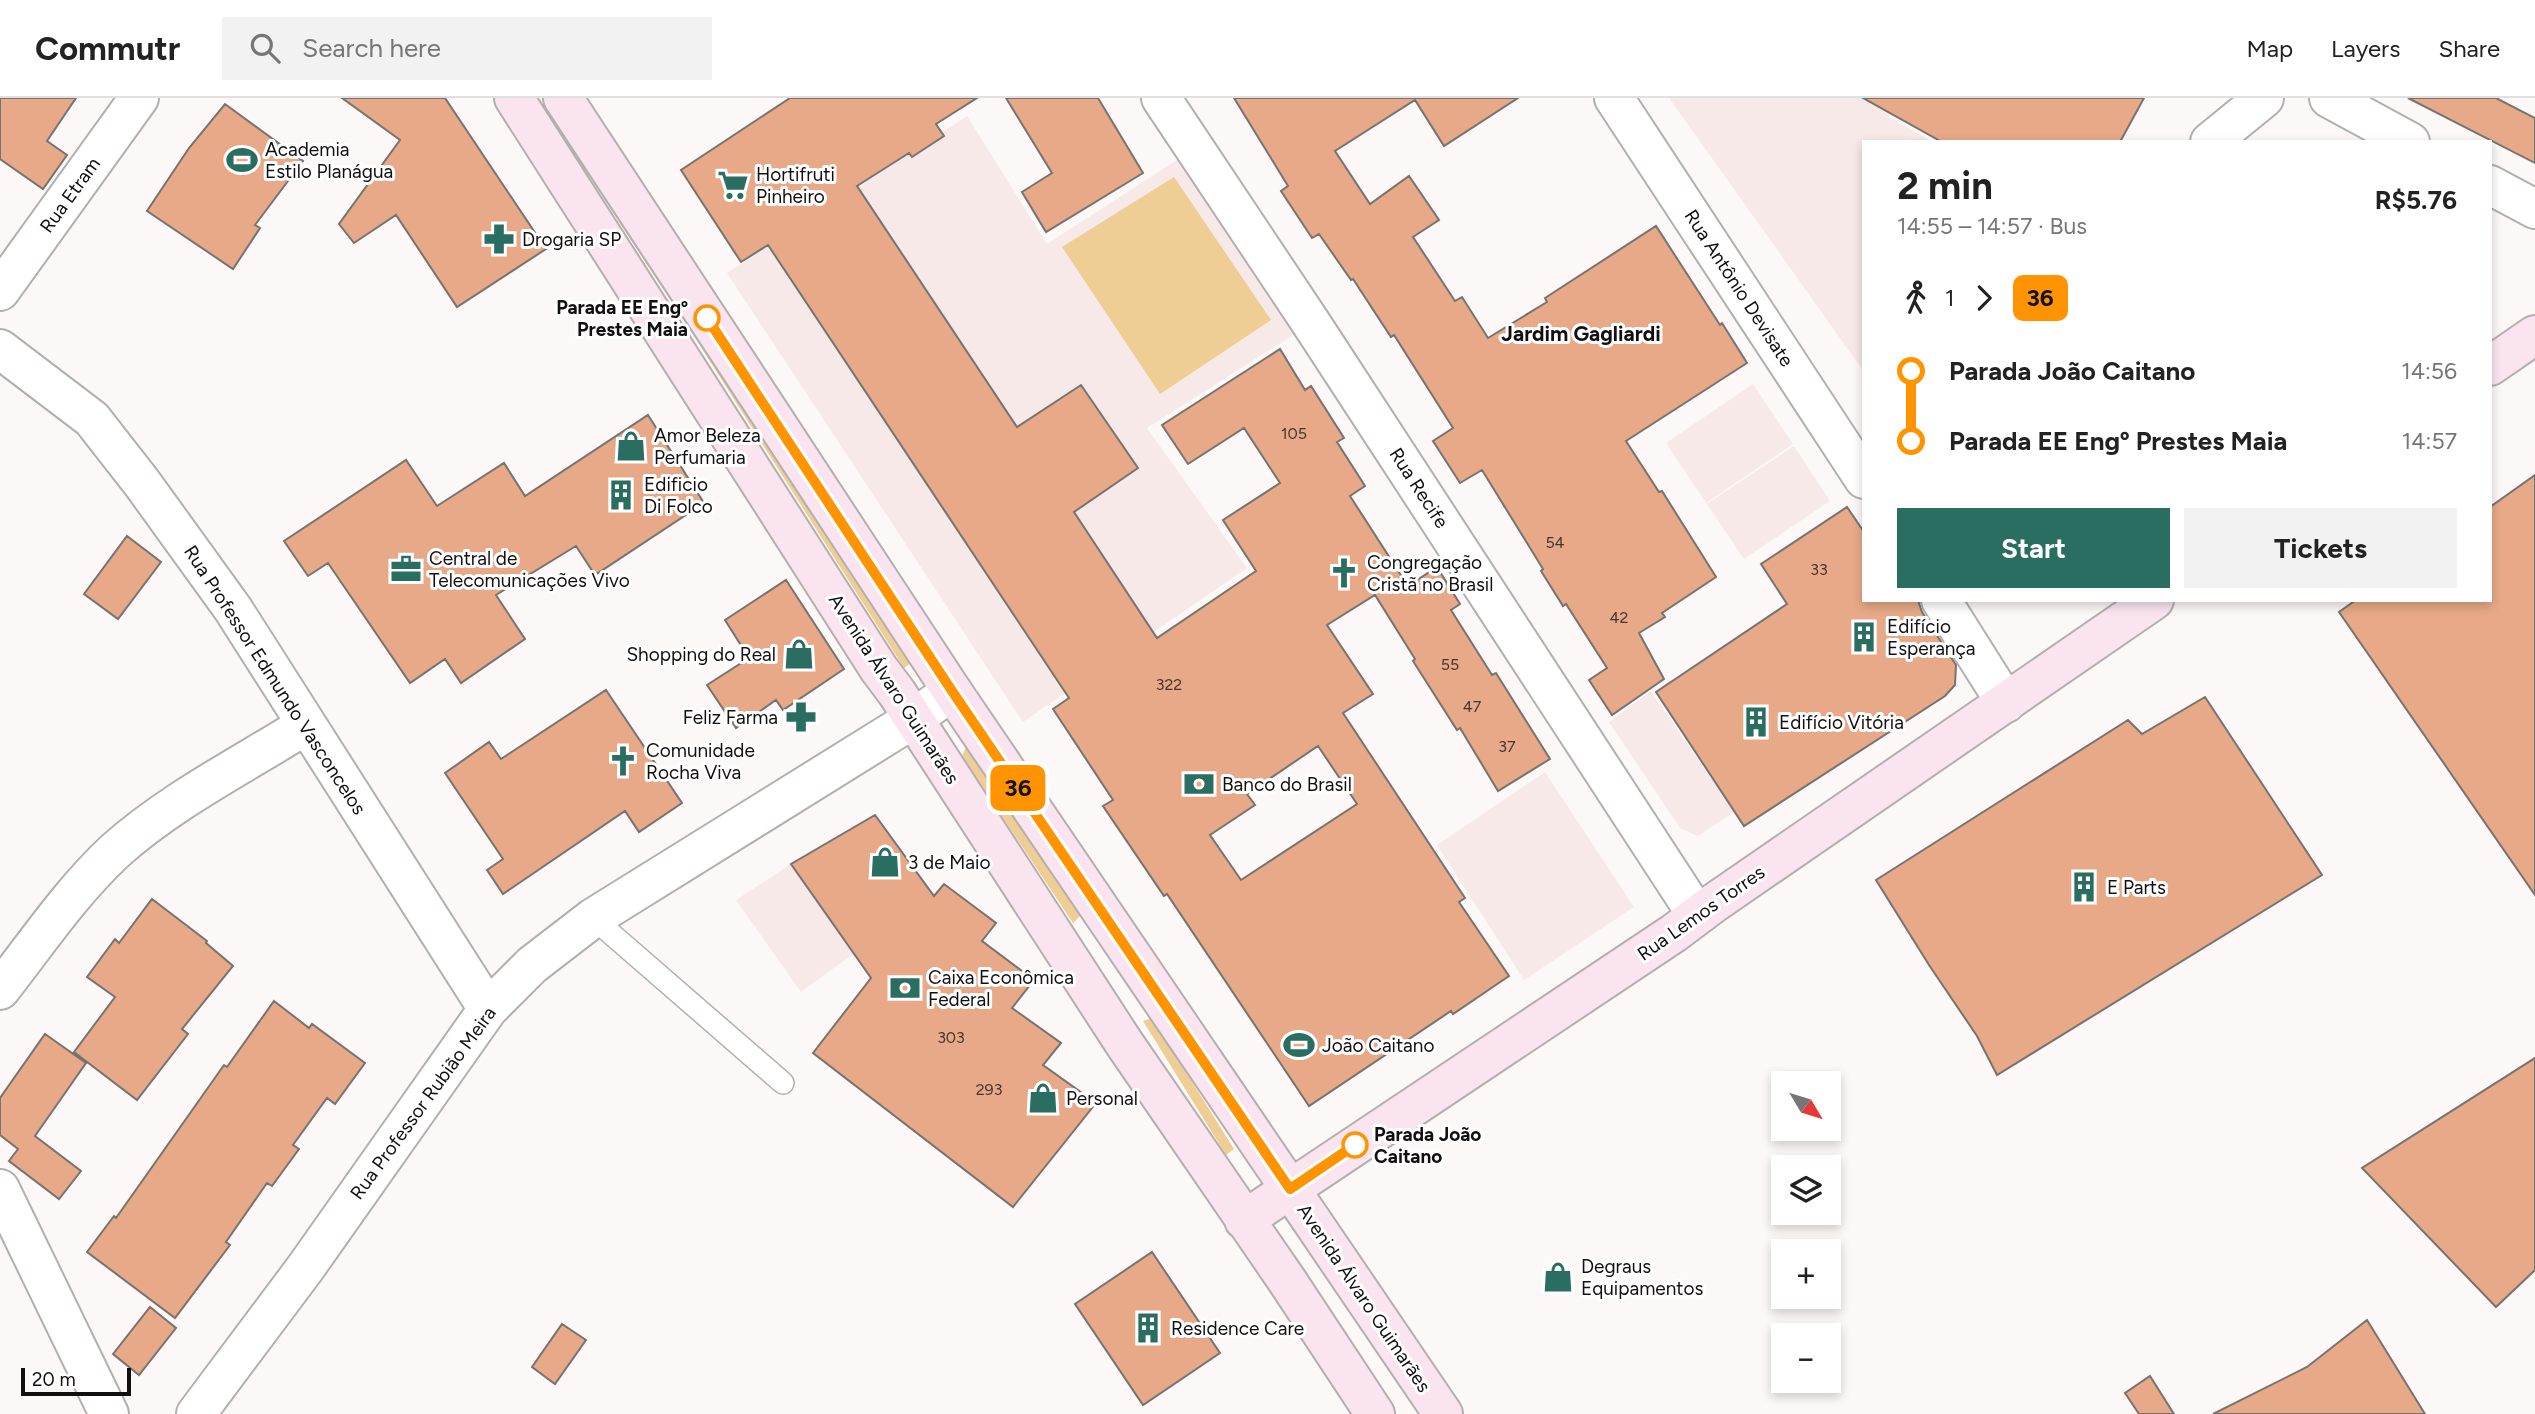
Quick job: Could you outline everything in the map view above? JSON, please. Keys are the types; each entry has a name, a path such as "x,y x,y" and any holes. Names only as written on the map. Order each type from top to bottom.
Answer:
{"street":[{"name":"Rua Etram","path":"0,291 139,98"},
{"name":"Avenida Álvaro Guimarães","path":"514,98 879,669 1375,1414"},
{"name":"Avenida Álvaro Guimarães","path":"563,98 952,691 1443,1414"},
{"name":"Rua Recife","path":"1161,98 1697,915"},
{"name":"Rua Antônio Devisate","path":"1614,98 1852,434 1862,472"},
{"path":"2212,140 2264,98"},
{"path":"2329,98 2406,140"},
{"path":"2492,186 2535,209"},
{"path":"2492,365 2535,335"},
{"name":"Rua Professor Edmundo Vasconcelos","path":"0,349 92,419 142,483 233,609 488,1009"},
{"path":"1942,602 2006,703"},
{"name":"Rua Lemos Torres","path":"1244,1220 1674,933 2151,602"},
{"name":"Rua Professor Rubião Meira","path":"196,1414 306,1267 488,1009 532,965 593,918 913,719 952,691"},
{"path":"0,990 83,884 117,850 172,808 306,725"},
{"path":"1067,955 1111,925"},
{"path":"0,1189 109,1414"}],"lane":[{"path":"593,918 783,1083"}],"shaded area":[{"path":"1669,98 1900,98 1889,117 1929,140 1862,140 1862,369"},
{"path":"561,113 920,657 904,668 694,336 550,117"},
{"path":"967,116 1047,244 1180,158 1295,334 1147,428 1247,568 1023,722 727,273"},
{"path":"1174,177 1271,320 1160,394 1062,247"},
{"path":"1753,384 1793,444 1706,503 1666,443"},
{"path":"1794,446 1830,501 1744,559 1707,504"},
{"path":"1651,691 1734,812 1698,836 1680,828 1609,722"},
{"path":"966,747 1080,916 1073,923 962,756"},
{"path":"1545,772 1634,907 1524,980 1437,845"},
{"path":"791,864 853,954 801,992 736,900"},
{"path":"1152,1018 1234,1149 1226,1155 1143,1021"}],"building":[{"path":"0,98 76,98 47,141 67,155 43,189 0,159"},
{"path":"342,98 445,98 546,249 457,307 396,215 354,243 339,224 400,140"},
{"path":"790,98 977,98 936,124 944,136 912,157 909,153 857,186 1017,427 1081,385 1138,468 1074,512 1157,638 1256,571 1223,520 1280,483 1244,428 1188,464 1162,425 1280,349 1305,390 1311,386 1344,438 1337,442 1365,486 1350,496 1408,586 1437,567 1460,604 1451,610 1492,675 1496,673 1550,759 1498,791 1460,728 1457,730 1413,661 1415,659 1375,595 1327,625 1373,694 1343,713 1465,898 1459,902 1509,976 1453,1014 1451,1011 1309,1106 1167,894 1164,896 1103,806 1113,800 1053,709 1069,698 768,245 741,262 681,170","holes":["1318,746 1357,804 1241,880 1210,835 1255,805 1247,794"]},
{"path":"1006,98 1098,98 1143,173 1046,232 1022,192 1052,173"},
{"path":"1234,98 1518,98 1444,146 1415,100 1335,151 1370,204 1409,176 1439,220 1413,237 1455,301 1462,297 1488,338 1547,302 1545,298 1656,226 1747,363 1626,441 1659,492 1662,491 1716,577 1662,613 1665,617 1639,633 1664,679 1612,715 1589,680 1607,668 1566,604 1563,606 1482,470 1460,483 1433,441 1453,428 1394,335 1391,337 1353,279 1351,280 1319,234 1312,238 1281,191 1288,186"},
{"path":"1863,98 2144,98 2121,140 1938,140"},
{"path":"2408,98 2496,98 2535,118 2535,163"},
{"path":"225,104 303,161 255,225 260,228 233,269 147,211 189,148"},
{"path":"648,415 704,503 595,575 576,546 496,595 525,639 461,683 445,659 410,683 328,563 308,576 284,541 406,460 437,506 504,463 525,496"},
{"path":"2535,475 2535,895 2339,612 2353,602 2492,602 2492,506"},
{"path":"1847,507 1862,529 1862,602 1919,602 1922,612 1956,665 1955,685 1945,696 1744,826 1656,692 1787,604 1761,564"},
{"path":"127,536 161,562 118,619 84,594"},
{"path":"786,580 844,669 783,710 776,700 736,728 707,685 749,658 725,620"},
{"path":"606,690 682,803 639,832 625,811 503,894 487,870 503,859 445,773 489,742 501,759"},
{"name":"E Parts","path":"2205,697 2322,875 1997,1075 1977,1036 1876,880 2128,720 2142,734"},
{"path":"875,815 934,896 944,884 996,923 982,941 1034,980 1012,1008 1061,1043 1043,1065 1096,1103 1013,1207 813,1053 871,978 791,864"},
{"path":"152,899 207,941 206,943 233,966 182,1029 188,1034 137,1100 74,1052 115,997 87,977 115,939 119,943"},
{"path":"274,1001 309,1028 312,1024 365,1063 335,1104 327,1098 293,1145 299,1149 272,1186 267,1183 226,1242 230,1245 175,1318 87,1252 114,1216 116,1218 224,1065 227,1067"},
{"path":"45,1034 86,1063 35,1136 81,1171 59,1199 9,1161 18,1149 0,1135 0,1098"},
{"path":"2535,1058 2535,1270 2496,1307 2362,1168"},
{"name":"Residence Care","path":"1152,1252 1220,1353 1143,1405 1075,1304"},
{"path":"150,1307 176,1328 139,1375 113,1354"},
{"path":"2367,1320 2425,1414 2213,1414 2307,1367"},
{"path":"562,1324 586,1340 555,1384 532,1367"},
{"path":"2150,1376 2174,1414 2139,1414 2125,1393"}],"bus line":[{"name":"36","path":"707,318 952,691 1290,1189 1355,1145"}],"place":[{"name":"Academia Estilo Planágua","path":"242,160"},
{"name":"Hortifruti Pinheiro","path":"733,185"},
{"name":"Drogaria SP","path":"499,239"},
{"name":"Parada EE Engº Prestes Maia","path":"707,318"},
{"name":"Amor Beleza Perfumaria","path":"631,446"},
{"name":"Edificio Di Folco","path":"621,495"},
{"name":"Central de Telecomunicações Vivo","path":"406,569"},
{"name":"Congregação Cristã no Brasil","path":"1344,573"},
{"name":"Edifício Esperança","path":"1864,637"},
{"name":"Shopping do Real","path":"799,654"},
{"name":"Feliz Farma","path":"801,717"},
{"name":"Edifício Vitória","path":"1756,722"},
{"name":"Comunidade Rocha Viva","path":"623,761"},
{"name":"Banco do Brasil","path":"1199,784"},
{"name":"3 de Maio","path":"885,862"},
{"name":"E Parts","path":"2084,887"},
{"name":"Caixa Econômica Federal","path":"905,988"},
{"name":"João Caitano","path":"1299,1045"},
{"name":"Personal","path":"1043,1098"},
{"name":"Parada João Caitano","path":"1355,1145"},
{"name":"Degraus Equipamentos","path":"1558,1277"},
{"name":"Residence Care","path":"1148,1328"}],"district":[{"name":"Jardim Gagliardi","path":"1581,333"}]}
